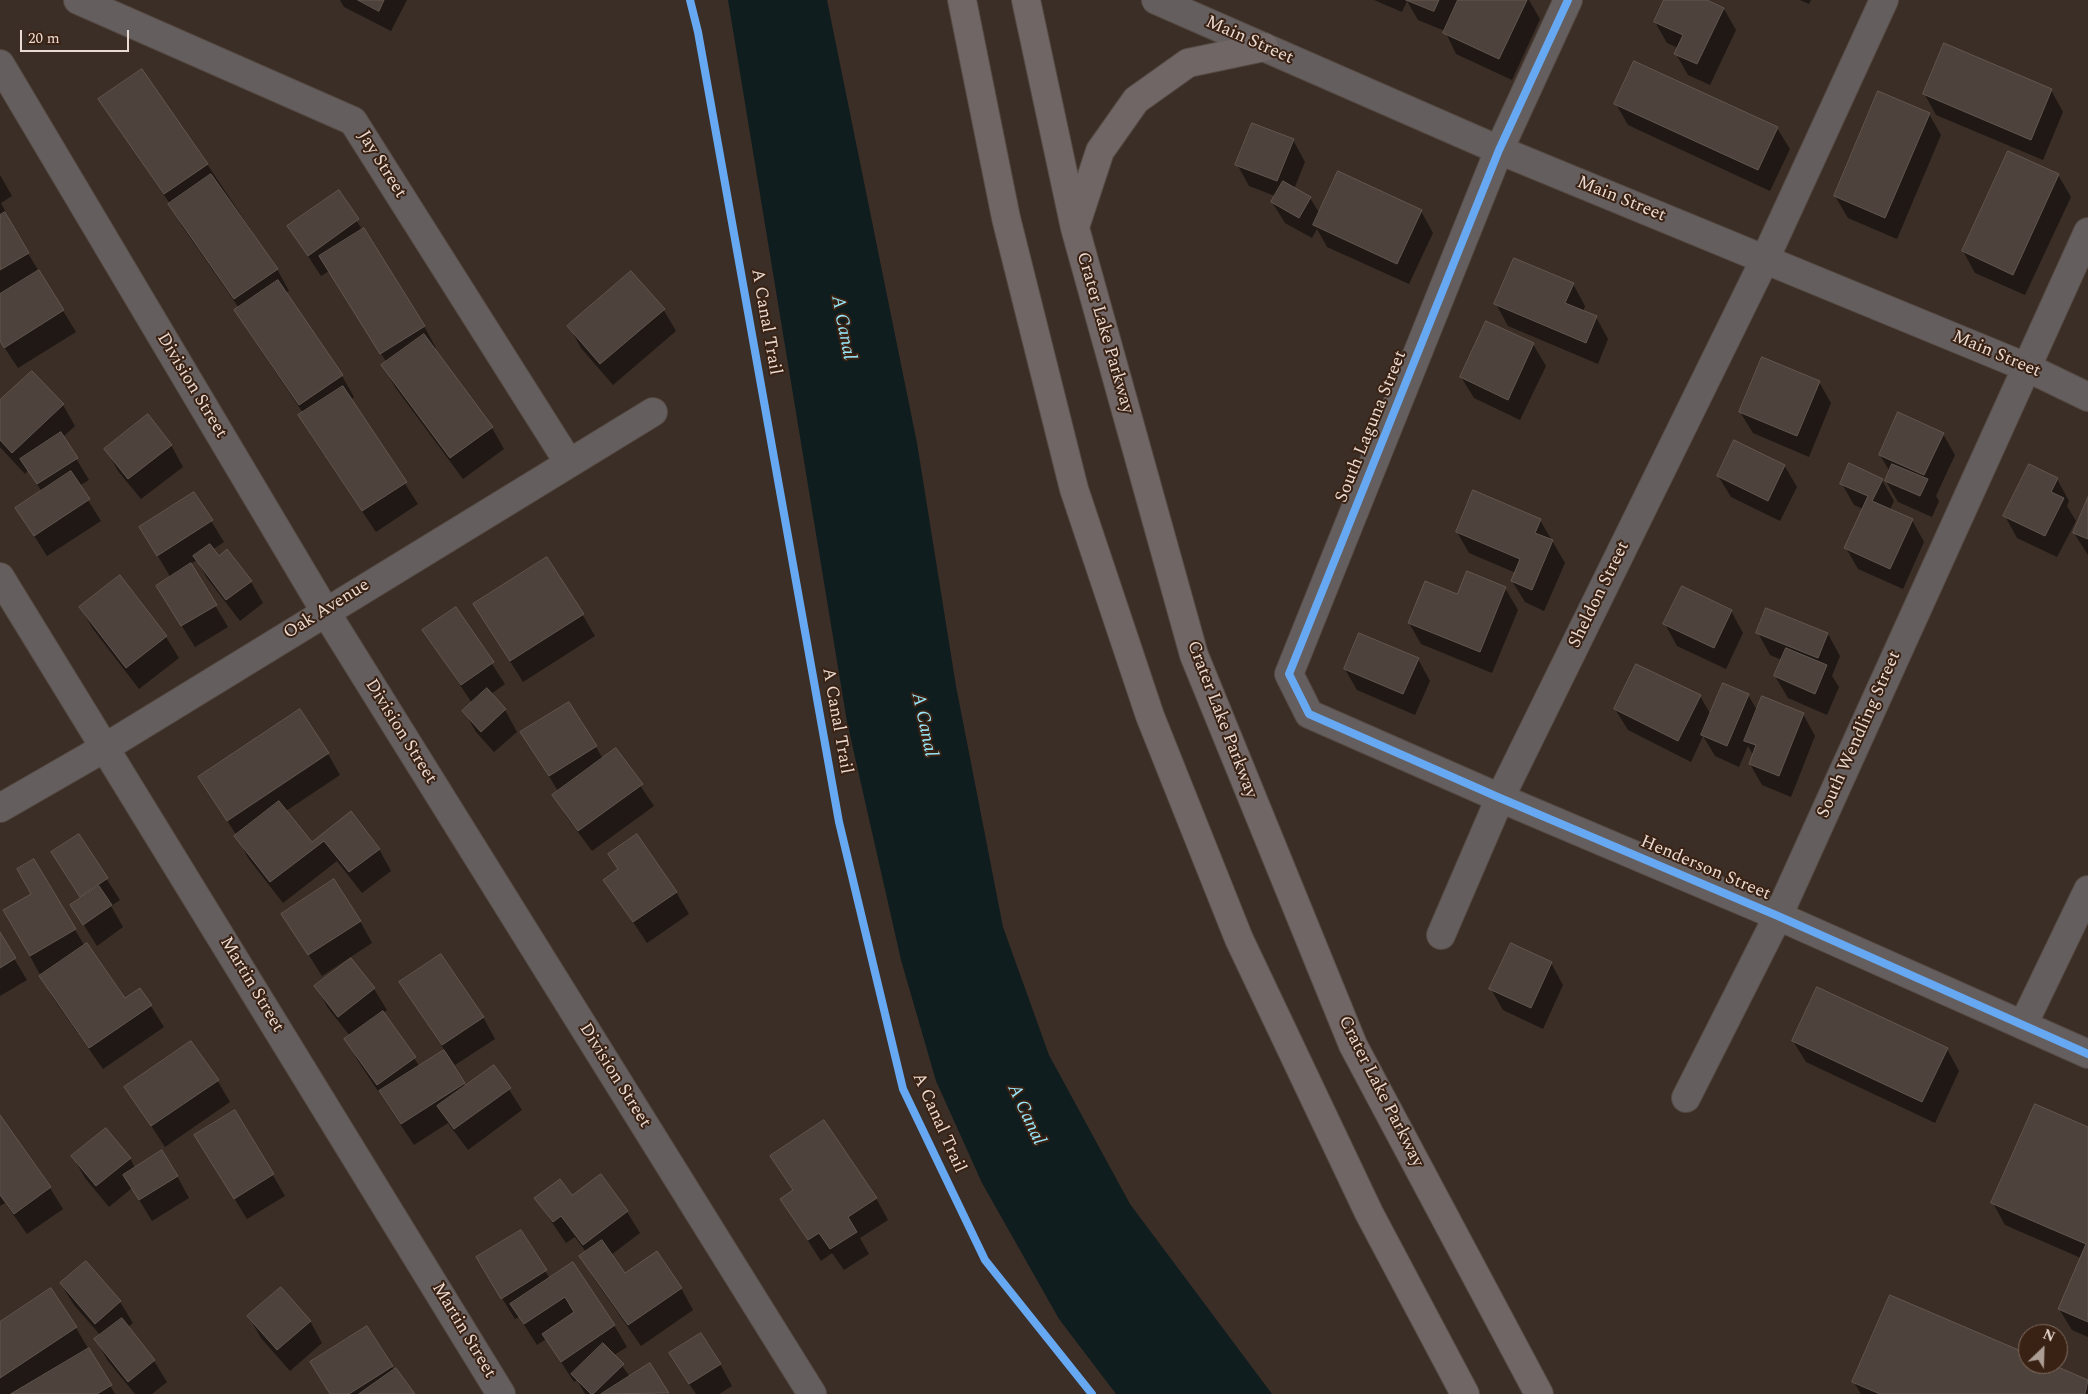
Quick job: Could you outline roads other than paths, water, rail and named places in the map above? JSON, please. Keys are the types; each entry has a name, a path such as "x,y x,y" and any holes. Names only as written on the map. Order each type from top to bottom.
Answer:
{"main road":[{"path":"962,0 1006,218 1074,489 1150,716 1239,939 1369,1213 1465,1394"},
{"name":"Crater Lake Parkway","path":"1026,0 1074,228 1197,664 1352,1045 1539,1394"},
{"path":"1074,228 1100,151 1136,100 1188,62 1264,47"}],"street":[{"name":"Jay Street","path":"78,0 353,121 569,463"},
{"name":"Main Street","path":"1156,0 1499,150 2026,367 2088,396"},
{"name":"South Laguna Street","path":"1309,714 1289,674 1499,150 1568,0"},
{"name":"Sheldon Street","path":"1441,934 1500,798 1765,259 1884,0"},
{"name":"Division Street","path":"0,64 325,612 812,1394"},
{"name":"South Wendling Street","path":"1686,1098 1778,916 2088,232"},
{"name":"Oak Avenue","path":"0,808 106,747 653,412"},
{"name":"Martin Street","path":"0,577 501,1394"},
{"name":"Henderson Street","path":"1309,714 1500,798 1778,916 2088,1054"},
{"path":"2023,1024 2088,890"}],"water":[{"name":"A Canal","path":"728,0 827,0 917,443 956,686 1003,927 1049,1055 1130,1204 1272,1394 1116,1394 1059,1319 982,1183 936,1081 901,960 847,722"}]}
